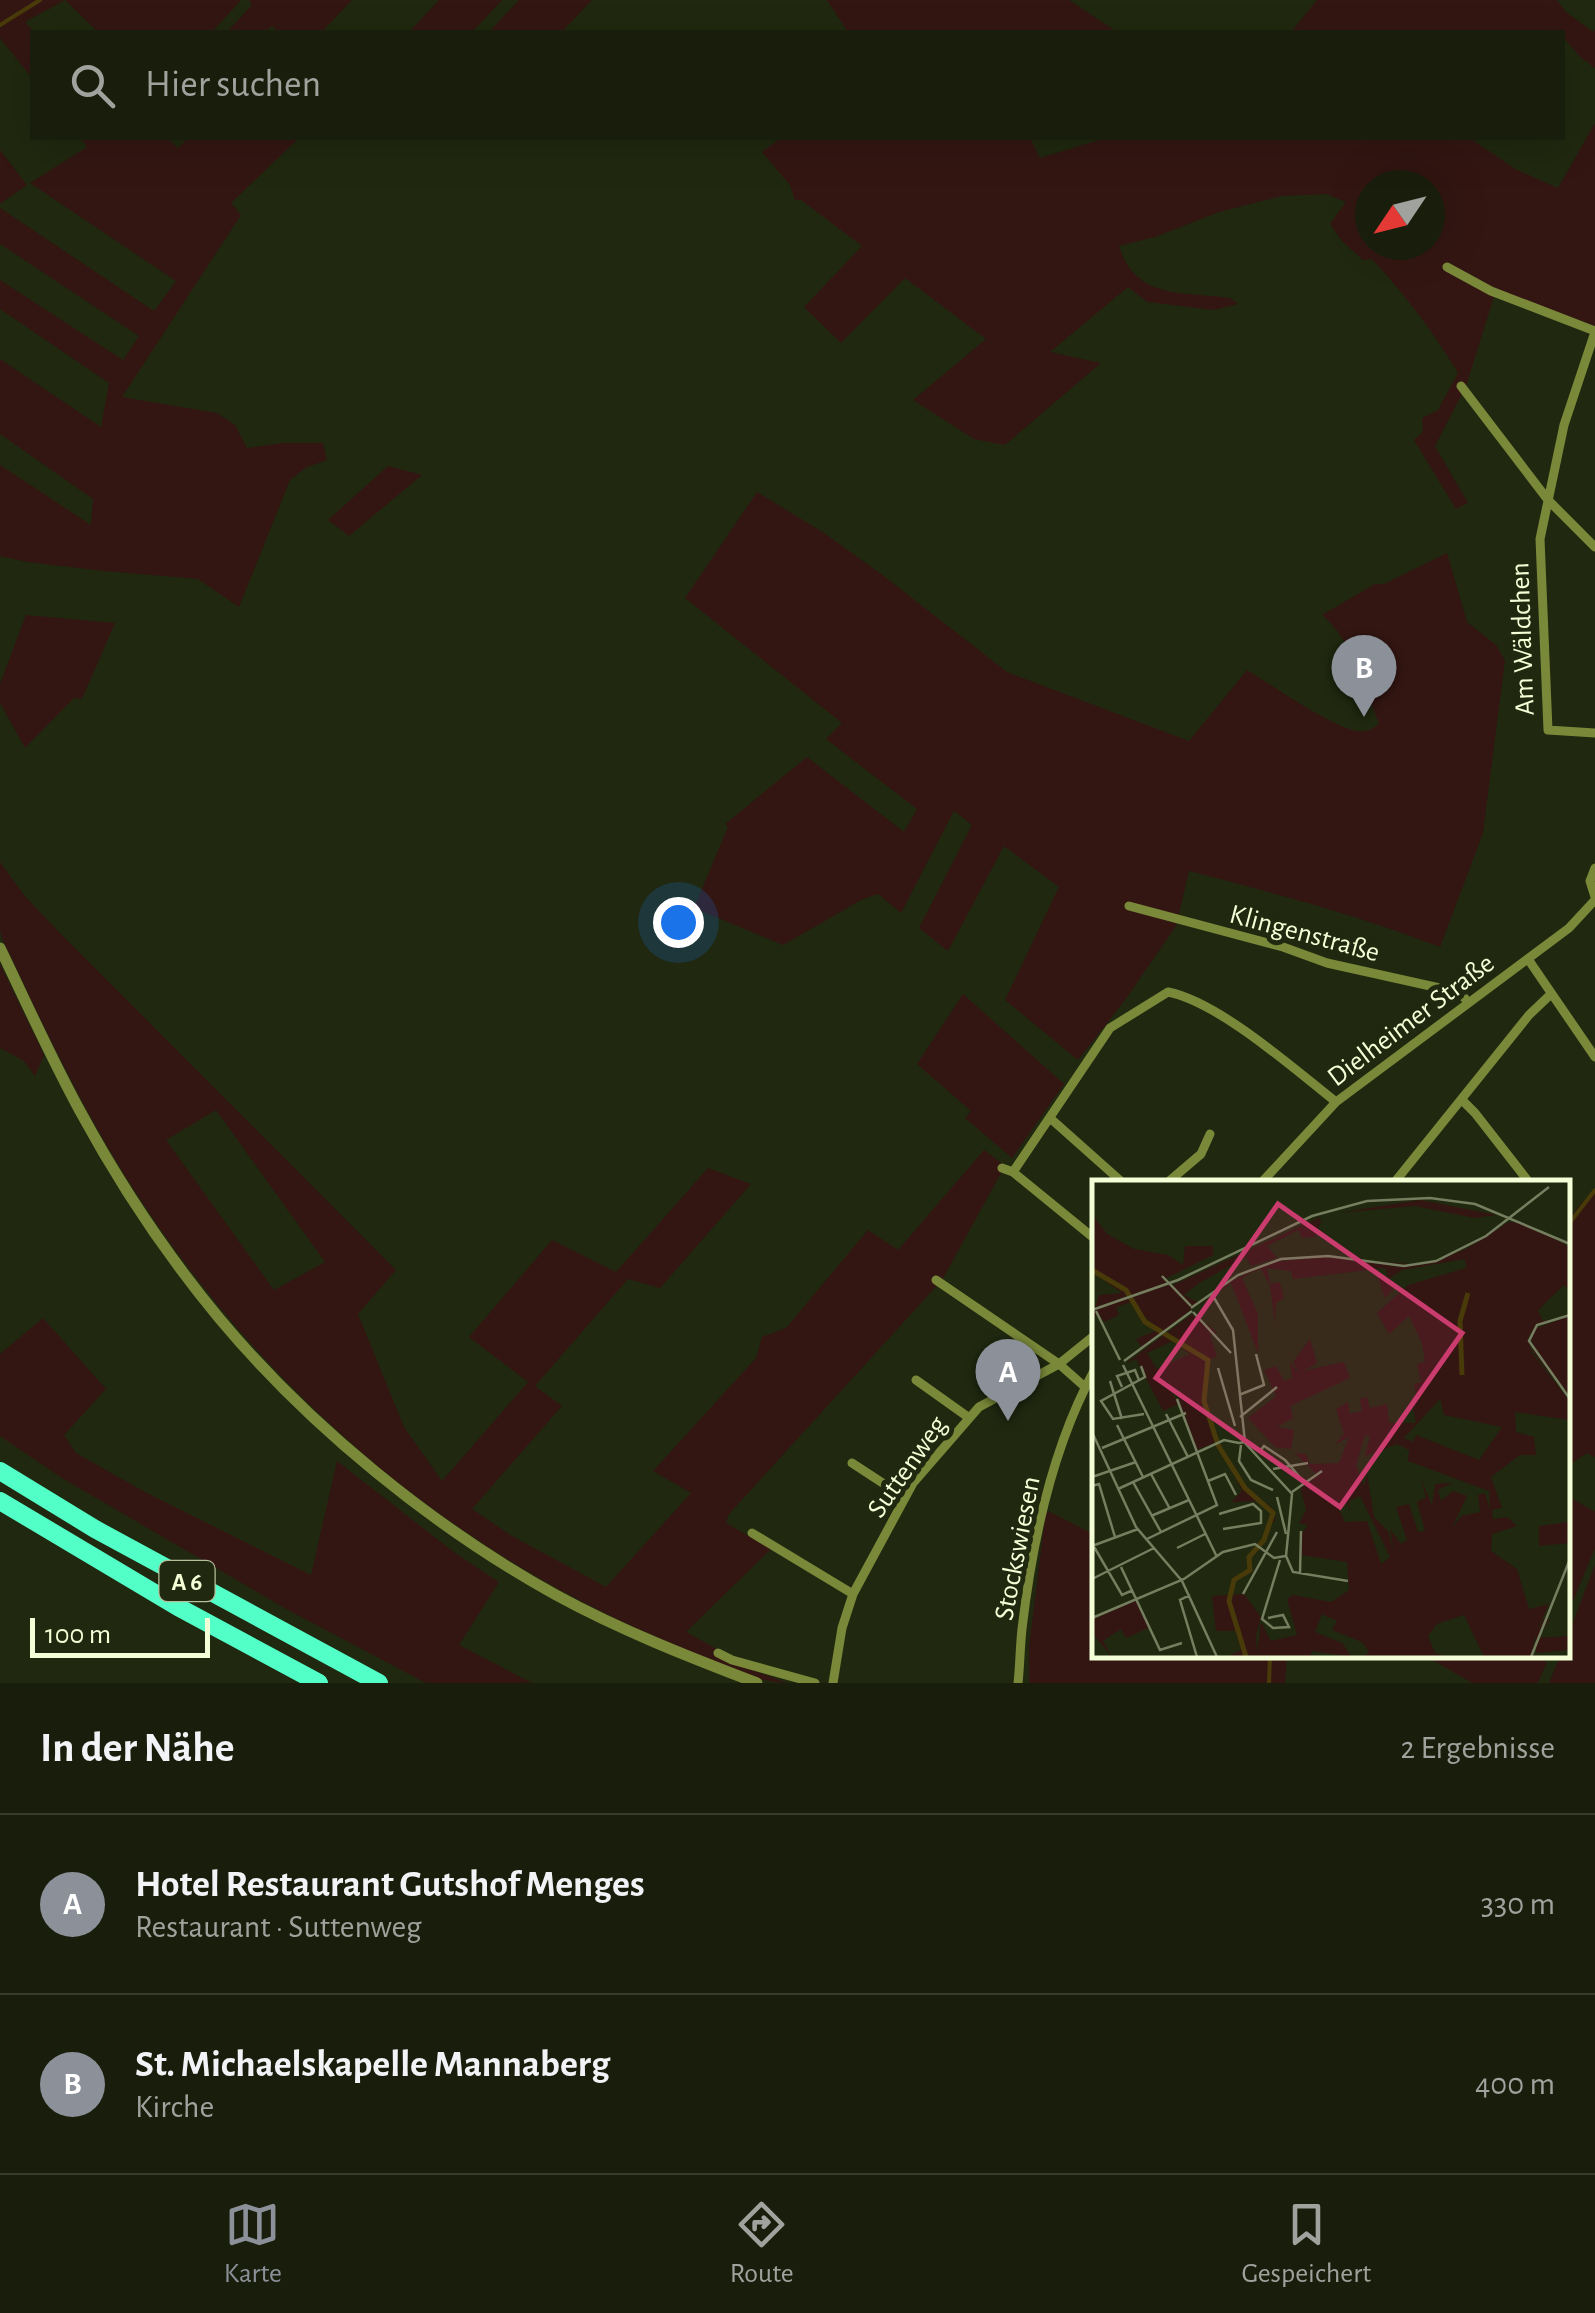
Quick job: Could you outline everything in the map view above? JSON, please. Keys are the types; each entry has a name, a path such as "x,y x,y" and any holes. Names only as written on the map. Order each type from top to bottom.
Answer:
{"highway":[{"name":"A 6","path":"0,1471 110,1538 379,1683"},
{"name":"A 6","path":"0,1501 178,1607 319,1683"}],"street":[{"path":"1447,267 1491,291 1595,332 1564,425 1548,500"},
{"path":"1462,386 1548,500 1595,547"},
{"name":"Am Wäldchen","path":"1548,500 1540,539 1548,730 1589,733"},
{"name":"Dielheimer Straße","path":"1264,1180 1336,1102 1569,928 1595,898 1590,880 1595,868"},
{"name":"Klingenstraße","path":"1129,906 1344,967 1452,991 1468,1002"},
{"path":"0,948 80,1111 150,1224 217,1316 325,1428 428,1512 552,1592 608,1622 757,1683"},
{"path":"1528,959 1595,1058"},
{"path":"1013,1172 1110,1028 1168,992 1188,996 1252,1036 1336,1102"},
{"path":"1396,1180 1551,994"},
{"path":"1462,1100 1526,1180"},
{"path":"1050,1118 1119,1180"},
{"path":"1171,1180 1201,1154 1210,1134"},
{"path":"1002,1168 1013,1172 1092,1237"},
{"path":"936,1280 1059,1364 1085,1388"},
{"name":"Suttenweg","path":"833,1683 842,1628 853,1594 904,1497 968,1417 992,1398 1059,1364 1092,1338"},
{"name":"Stockswiesen","path":"1018,1683 1022,1628 1046,1491 1092,1375"},
{"path":"916,1380 968,1417"},
{"path":"852,1463 904,1497"},
{"path":"752,1533 853,1594"},
{"path":"718,1653 760,1669 816,1683"}],"shaded area":[{"path":"0,0 65,0 25,22 32,30 30,76 0,38"},
{"path":"65,0 241,0 214,30 96,30"},
{"path":"249,0 352,0 324,30 276,30 272,26 267,30 229,30 252,5"},
{"path":"439,0 502,0 474,30 411,30"},
{"path":"519,0 592,0 564,30 491,30"},
{"path":"827,0 1069,0 1114,30 847,30"},
{"path":"1317,0 1557,0 1566,12 1593,32 1595,29 1595,68 1565,39 1565,30 1293,30"},
{"path":"1595,123 1595,326 1496,290 1466,386 1435,446 1468,503 1456,509 1414,440 1423,432 1422,418 1438,410 1458,373 1429,328 1373,260 1445,260 1445,170 1355,170 1355,253 1330,224 1346,202 1326,194 1282,196 1219,212 1155,237 1119,246 1127,264 1149,285 1179,293 1230,298 1238,304 1214,310 1147,302 1128,287 1050,352 1101,363 1005,445 974,439 913,400 986,339 905,278 841,343 804,307 862,246 801,200 795,200 790,185 762,152 778,140 1031,140 1040,158 1099,140 1474,141 1517,170 1558,188"},
{"path":"82,140 169,140 178,148 186,140 297,140 231,203 241,215 122,397 217,413 235,425 247,448 323,443 327,460 307,467 290,480 239,607 198,579 0,556 0,465 91,525 93,499 0,434 0,359 101,427 109,383 0,309 0,280 123,360 139,336 0,244 0,208 154,311 176,281 30,183 87,147"},
{"path":"0,150 27,185 0,204"},
{"path":"388,466 422,475 349,536 328,520"},
{"path":"757,492 881,574 1007,672 1189,741 1247,670 1348,729 1375,727 1379,723 1356,665 1342,638 1322,615 1375,584 1384,584 1447,553 1467,622 1496,645 1505,660 1483,833 1440,947 1347,915 1189,871 1176,926 1078,1060 1005,1000 1059,887 1004,846 948,951 919,928 972,825 954,811 901,913 878,894 783,945 694,908 728,827 725,824 807,757 904,832 917,809 826,739 842,723 685,598"},
{"path":"26,615 115,623 82,699 74,698 25,748 0,703 0,684"},
{"path":"0,862 54,927 396,1270 358,1314 404,1427 442,1481 528,1382 469,1337 552,1240 616,1272 708,1168 751,1184 660,1288 628,1279 535,1386 562,1406 472,1509 512,1536 606,1587 691,1493 653,1471 756,1358 762,1337 786,1328 868,1230 898,1250 984,1150 1005,1166 942,1280 729,1514 726,1523 771,1549 686,1632 735,1663 787,1683 757,1678 659,1638 564,1592 475,1538 391,1477 314,1408 242,1333 177,1252 119,1166 61,1060 2,939","holes":["216,1110 325,1262 274,1290 166,1140"]},
{"path":"0,964 44,1055 35,1076 24,1061 0,1048"},
{"path":"963,994 1064,1084 1012,1158 965,1118 971,1111 917,1064"},
{"path":"1595,1187 1595,1457 1587,1453 1570,1465 1570,1218"},
{"path":"43,1318 106,1389 64,1435 76,1453 311,1575 337,1461 455,1553 499,1582 459,1645 532,1683 426,1683 288,1610 62,1478 0,1436 0,1354"},
{"path":"1570,1497 1595,1512 1595,1548 1570,1608"},
{"path":"1046,1510 1092,1533 1092,1658 1287,1658 1285,1683 1029,1683 1029,1647"},
{"path":"1595,1565 1595,1683 1549,1683 1559,1658 1570,1658 1570,1630"},
{"path":"1429,1658 1540,1658 1547,1662 1538,1683 1472,1683"}],"waterway":[{"path":"0,25 40,0"},
{"path":"1570,1222 1595,1190"},
{"path":"1269,1683 1270,1658"}],"place":[{"name":"St. Michaelskapelle Mannaberg","path":"1364,717"},
{"name":"Hotel Restaurant Gutshof Menges","path":"1008,1421"}]}
